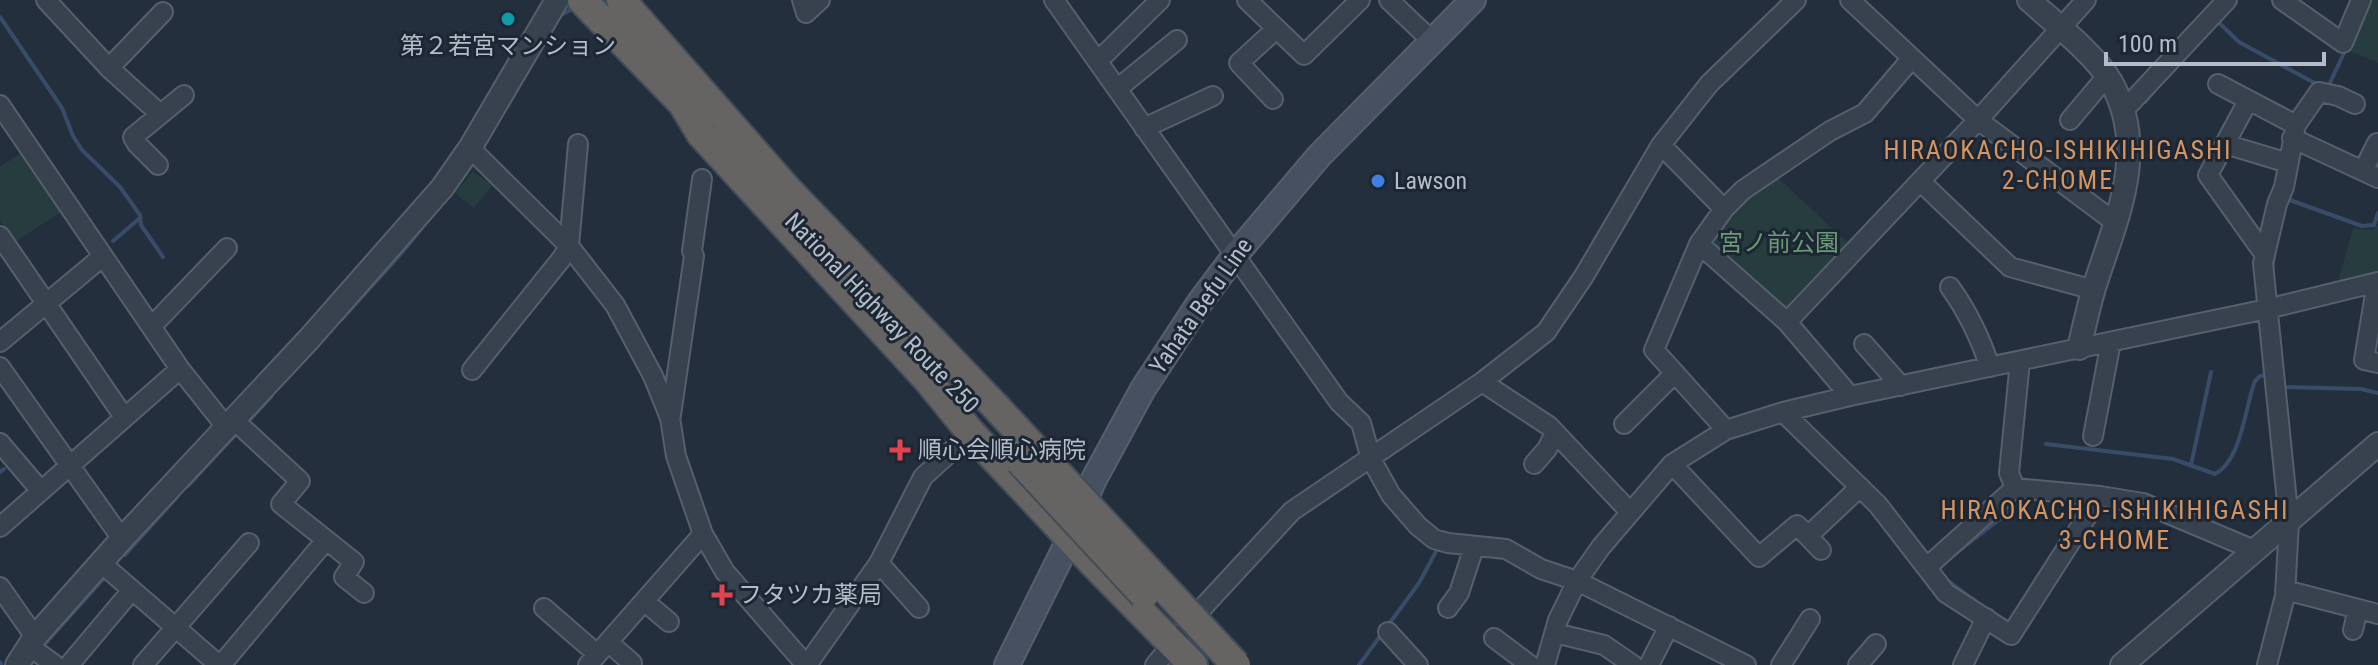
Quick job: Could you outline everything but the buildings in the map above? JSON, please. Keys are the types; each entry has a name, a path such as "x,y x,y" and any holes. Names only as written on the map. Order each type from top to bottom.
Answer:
{"highway":[{"name":"National Highway Route 250","path":"582,0 983,419 1236,665"},
{"name":"National Highway Route 250","path":"621,0 983,419 1210,665"},
{"path":"983,419 1070,538 1164,654 1193,665"}],"main road":[{"name":"Yahata Befu Line","path":"1007,665 1070,538 1093,481 1143,389 1200,302 1236,254 1319,156 1473,0"}],"street":[{"path":"46,0 66,11 109,68 160,114"},
{"path":"27,649 122,539 347,298 432,200 470,148 557,0"},
{"path":"802,0 806,13 820,0"},
{"path":"1098,61 1160,0"},
{"path":"1247,0 1304,55 1360,0"},
{"path":"1389,0 1432,41"},
{"path":"1164,654 1292,511 1482,382 1546,332 1584,276 1661,145 1709,84 1796,0"},
{"path":"1850,0 1978,120 2116,223"},
{"path":"2029,0 2107,76 2124,110 2129,142 2128,181 2079,348"},
{"path":"1787,322 1978,120 2086,0"},
{"path":"2124,110 2227,0"},
{"path":"2282,0 2343,43 2361,0"},
{"path":"1057,1 1339,402 1361,423 1371,459 1391,495 1418,526 1434,539 1474,547 1506,549 1541,569 1577,581 1746,665"},
{"path":"109,68 163,12"},
{"path":"1273,99 1253,90 1239,63 1276,29"},
{"path":"1117,89 1177,40"},
{"path":"1726,430 1654,350 1699,244 1724,209 1743,190 1830,131 1865,113 1912,58"},
{"path":"2070,120 2107,76"},
{"path":"2218,84 2294,132 2371,175 2377,143"},
{"path":"2267,665 2285,590 2289,522 2263,263 2284,187 2294,132 2319,92 2355,104"},
{"path":"158,165 133,137 184,95"},
{"path":"1144,128 1213,96"},
{"path":"2248,101 2208,175 2265,255"},
{"path":"0,105 180,369 230,424 300,481 276,510 326,540 354,562 344,577 364,593"},
{"path":"472,370 569,246 578,144"},
{"path":"2225,144 2288,163"},
{"path":"1661,145 1724,209"},
{"path":"470,148 569,246 615,305 653,376 670,418 676,456 703,534 725,572 806,665 879,563 923,477 983,419"},
{"path":"670,418 702,179"},
{"path":"1920,181 2010,267 2094,290"},
{"path":"0,236 124,417"},
{"path":"1699,244 1787,322 1850,396"},
{"path":"152,326 227,248"},
{"path":"0,342 102,257"},
{"path":"1545,665 1577,581 1630,512 1672,464 1726,430 1850,396 2267,309 2378,282 2364,360 2378,363"},
{"path":"1950,287 1965,308 1990,367"},
{"path":"2093,436 2111,342"},
{"path":"1864,344 1901,386"},
{"path":"2015,488 2009,473 2020,361"},
{"path":"0,367 122,539"},
{"path":"0,527 180,369"},
{"path":"1624,424 1675,373"},
{"path":"1482,382 1549,426 1630,512"},
{"path":"1783,412 1878,505 1946,593 2011,635 2100,496"},
{"path":"1534,464 1555,433"},
{"path":"2122,665 2378,444"},
{"path":"3,452 41,491"},
{"path":"1672,464 1759,557 1797,525 1821,550"},
{"path":"1808,536 1860,487"},
{"path":"1927,567 2015,488 2143,503 2254,550"},
{"path":"598,654 703,534"},
{"path":"101,563 220,665 326,540"},
{"path":"143,665 176,628 224,562 249,543"},
{"path":"1459,599 1474,547"},
{"path":"879,563 919,608"},
{"path":"0,587 27,649 55,665"},
{"path":"69,665 132,590"},
{"path":"2285,590 2378,614"},
{"path":"644,601 669,622"},
{"path":"544,608 598,654 632,663"},
{"path":"2353,630 2358,609"},
{"path":"1963,665 1986,618"},
{"path":"1781,665 1810,619"},
{"path":"1649,665 1669,626"},
{"path":"1388,632 1418,665"},
{"path":"1555,633 1604,645 1633,665"},
{"path":"1494,638 1530,665"},
{"path":"1857,658 1876,644"}],"green space":[{"path":"2366,0 2378,0 2378,63 2344,48"},
{"path":"23,152 64,210 15,242 0,221 0,167"},
{"path":"473,171 493,184 474,208 455,193"},
{"name":"宮ノ前公園","path":"1775,175 1850,245 1790,309 1779,309 1712,246 1711,234 1737,202"},
{"path":"2378,225 2378,275 2337,285 2353,228 2372,230"}],"waterway":[{"path":"559,16 576,7"},
{"path":"0,17 62,108 82,150 120,187 163,257"},
{"path":"2217,21 2239,42 2320,86"},
{"path":"2328,87 2344,53"},
{"path":"2145,102 2159,85"},
{"path":"461,180 474,161"},
{"path":"2287,199 2362,226 2374,225 2378,213"},
{"path":"113,241 140,218"},
{"path":"341,320 430,218"},
{"path":"2272,271 2275,248"},
{"path":"2191,465 2211,372"},
{"path":"2046,444 2173,459 2215,474 2224,467 2237,445 2255,381 2260,376 2270,375"},
{"path":"2282,387 2361,389 2378,393"},
{"path":"245,425 271,397"},
{"path":"188,486 239,431"},
{"path":"0,472 4,469"},
{"path":"125,555 177,497"},
{"path":"1956,553 2027,498"},
{"path":"1359,665 1419,583 1440,544"},
{"path":"44,645 105,577"},
{"path":"1947,580 1978,603"},
{"path":"1999,617 2008,622"}],"place":[{"name":"第２若宮マンション","path":"508,19"},
{"name":"Lawson","path":"1378,181"},
{"name":"順心会順心病院","path":"900,450"},
{"name":"フタツカ薬局","path":"722,595"}],"district":[{"name":"HIRAOKACHO-ISHIKIHIGASHI 2-CHOME","path":"2058,165"},
{"name":"HIRAOKACHO-ISHIKIHIGASHI 3-CHOME","path":"2115,525"}]}
